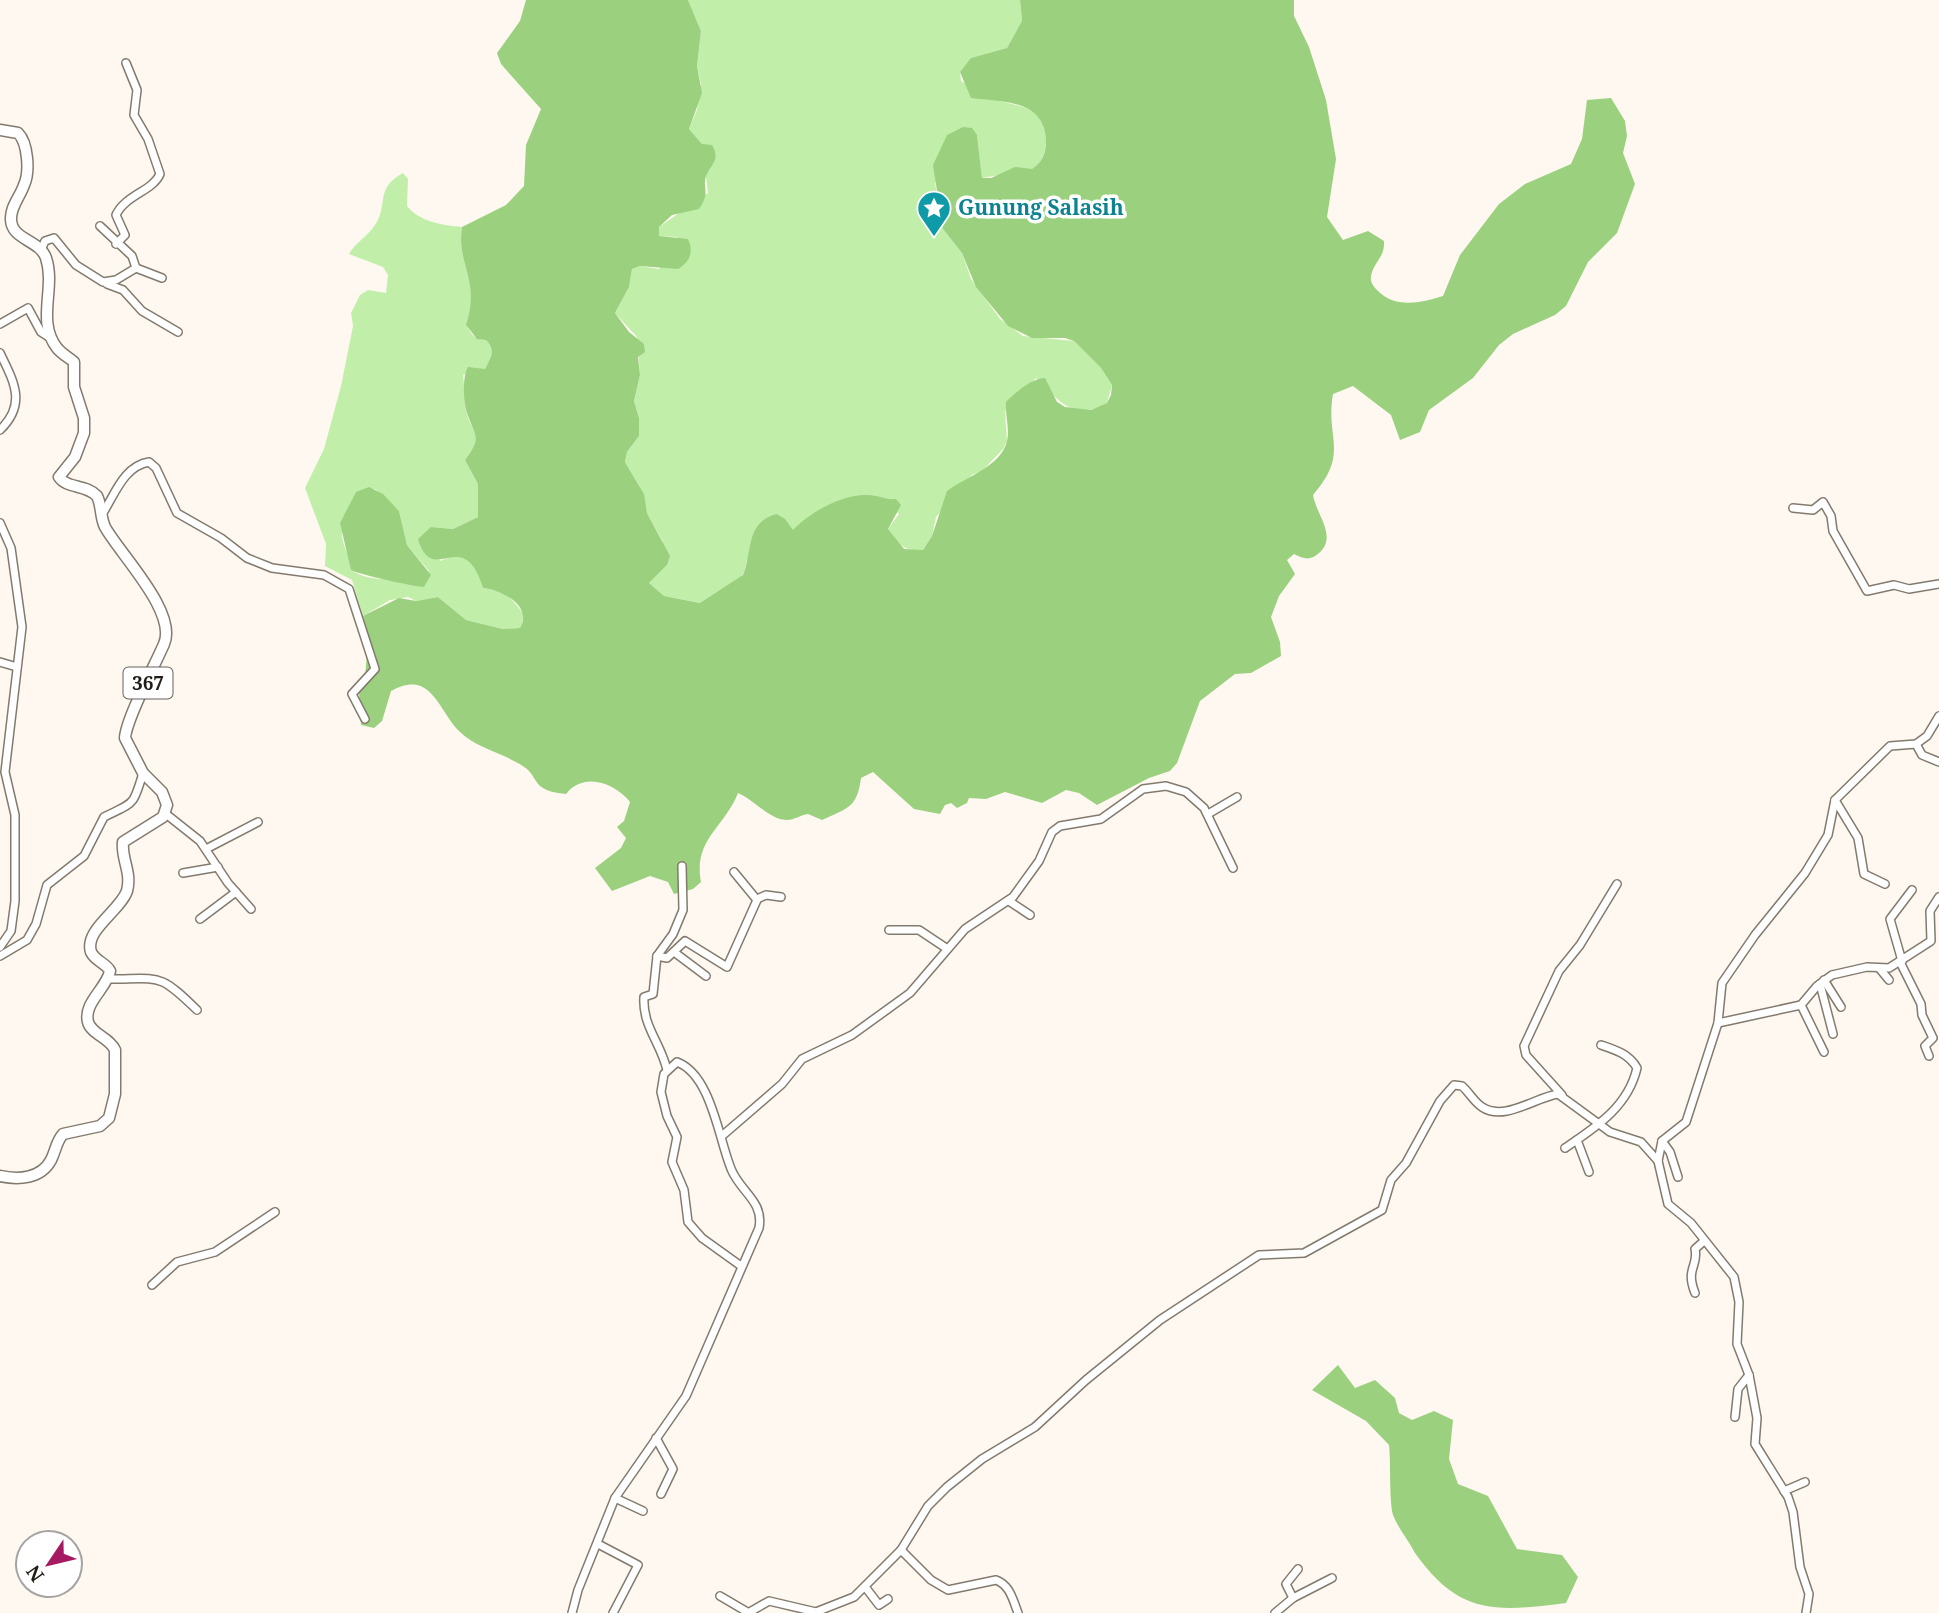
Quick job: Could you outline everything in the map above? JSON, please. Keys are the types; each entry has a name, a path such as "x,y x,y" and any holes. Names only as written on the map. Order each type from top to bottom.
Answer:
{"main road":[{"path":"0,130 18,133 25,148 26,180 12,210 12,227 41,250"},
{"name":"367","path":"41,250 49,271 46,312 57,348 74,362 74,387 85,422 80,447 59,477 65,483 83,486 94,492 99,500 101,516 121,551 147,583 165,635 126,732 128,746 143,773 165,797 166,814"},
{"path":"0,1175 31,1176 50,1161 63,1134 100,1126 108,1118 115,1094 115,1050 111,1042 90,1027 88,1020 95,998 109,979 110,970 94,957 90,945 97,929 117,909 126,893 130,876 123,844 166,814"}],"street":[{"path":"116,244 125,235 116,215 118,210 134,194 157,181 160,174 148,139 134,115 137,90 126,63"},
{"path":"100,226 116,244 132,256 136,268"},
{"path":"41,250 45,241 54,237 76,265 103,282 123,290 142,311 178,332"},
{"path":"136,268 162,278"},
{"path":"103,282 116,280 136,268"},
{"path":"0,324 28,308 41,332 53,339"},
{"path":"0,353 18,395 13,414 0,429"},
{"path":"101,516 122,480 135,468 149,462 156,468 177,513 222,538 247,558 264,566 324,575 344,584 354,595 374,667 369,679 352,694 365,719"},
{"path":"1793,508 1813,510 1824,502 1831,516 1833,531 1867,591 1894,585 1909,589 1939,584"},
{"path":"0,523 11,548 22,627 5,772 15,815 15,901 11,931 1,952"},
{"path":"0,662 17,667"},
{"path":"1806,1613 1809,1594 1800,1567 1793,1512 1784,1491 1755,1444 1757,1418 1749,1375 1737,1344 1739,1302 1734,1277 1691,1223 1668,1204 1658,1161 1662,1141 1686,1122 1718,1023 1722,983 1755,935 1805,873 1828,835 1835,800 1890,746 1916,744 1927,736 1939,716"},
{"path":"0,734 9,733"},
{"path":"1916,744 1923,755 1939,762"},
{"path":"1,952 27,940 36,924 47,885 84,856 104,817 123,810 132,803 143,773"},
{"path":"723,1135 782,1084 799,1062 852,1035 910,993 965,929 1009,901 1039,861 1057,827 1101,819 1143,789 1159,785 1186,792 1208,814 1233,868"},
{"path":"1208,814 1237,797"},
{"path":"1835,800 1858,838 1864,874 1885,884"},
{"path":"166,814 195,836 251,909"},
{"path":"206,849 258,822"},
{"path":"667,1070 660,1048 645,1022 643,1009 644,997 653,995 657,956 673,934 683,910 682,866"},
{"path":"183,873 218,867"},
{"path":"734,872 757,899"},
{"path":"1617,884 1580,946 1559,971 1524,1046 1526,1055 1562,1095 1613,1134 1641,1142 1658,1161"},
{"path":"1912,890 1889,919 1901,961 1922,1005 1922,1015 1933,1038 1925,1046 1929,1056"},
{"path":"200,919 236,892"},
{"path":"657,956 667,958 685,941 727,967 757,899 766,895 782,897"},
{"path":"1718,1023 1801,1005 1822,982 1835,974 1867,967 1880,969 1901,961 1931,941 1930,911 1939,897"},
{"path":"1009,901 1030,915"},
{"path":"888,930 919,930 946,948"},
{"path":"674,952 706,976"},
{"path":"1880,969 1889,981"},
{"path":"109,979 165,980 197,1010"},
{"path":"1822,982 1841,1007"},
{"path":"1822,982 1833,1034"},
{"path":"1801,1005 1824,1052"},
{"path":"1565,1148 1600,1124 1619,1105 1637,1068 1622,1052 1601,1045"},
{"path":"572,1613 578,1590 615,1498 692,1384 757,1233 761,1213 734,1174 723,1149 723,1135 705,1095 688,1069 678,1062 667,1070 662,1080 662,1096 677,1136 672,1162 684,1189 688,1222 702,1238 741,1266"},
{"path":"720,1596 749,1613 769,1601 804,1611 822,1611 854,1597 866,1588 885,1564 901,1550 928,1506 947,1487 982,1458 1035,1427 1086,1380 1160,1320 1197,1298 1256,1256 1265,1253 1307,1252 1382,1210 1394,1175 1406,1163 1440,1101 1454,1085 1462,1086 1480,1106 1493,1111 1518,1108 1554,1094 1562,1095"},
{"path":"1577,1140 1589,1172"},
{"path":"1662,1141 1670,1152 1678,1177"},
{"path":"152,1285 177,1262 211,1254 275,1212"},
{"path":"1695,1293 1689,1274 1696,1256 1695,1249 1704,1241"},
{"path":"1735,1417 1738,1389 1749,1375"},
{"path":"656,1437 673,1469 661,1494"},
{"path":"1784,1491 1805,1482"},
{"path":"615,1498 643,1511"},
{"path":"598,1544 639,1565 613,1613"},
{"path":"901,1550 931,1580 948,1590 996,1580 1001,1582 1010,1592 1018,1613"},
{"path":"1293,1598 1286,1585 1298,1569"},
{"path":"1275,1613 1293,1598 1332,1578"},
{"path":"866,1588 879,1605 888,1599"}],"green space":[{"path":"526,0 688,0 701,31 697,66 702,93 689,129 702,144 712,145 716,154 706,176 705,198 699,209 672,215 659,227 659,236 688,239 690,256 678,269 640,266 632,269 629,287 615,313 629,332 644,344 645,352 638,357 640,375 634,401 639,418 639,436 627,452 625,462 644,494 647,513 670,556 667,565 649,583 664,596 700,603 743,575 755,530 767,518 777,514 785,519 793,530 817,511 837,501 858,495 896,499 901,505 888,529 904,549 923,550 932,536 947,491 998,458 1008,437 1006,402 1035,380 1045,378 1057,402 1065,407 1091,410 1107,403 1112,385 1101,368 1074,341 1065,338 1032,338 1008,326 976,287 962,253 943,229 933,165 947,135 963,127 972,128 977,135 982,178 991,178 1015,167 1032,169 1044,154 1044,127 1038,117 1020,105 971,98 960,72 971,58 1007,48 1022,21 1020,0 1294,0 1294,16 1309,47 1326,100 1336,159 1327,217 1343,240 1368,231 1384,241 1383,252 1372,271 1371,280 1377,290 1392,300 1408,303 1443,296 1460,255 1499,204 1525,184 1571,164 1582,139 1587,100 1611,98 1625,121 1627,136 1623,153 1635,184 1617,233 1588,262 1566,306 1555,315 1513,334 1499,345 1473,378 1429,410 1420,432 1400,440 1391,415 1353,386 1333,394 1331,409 1334,445 1331,468 1313,495 1324,525 1326,540 1324,547 1313,557 1304,558 1294,554 1287,560 1295,574 1279,596 1271,617 1280,642 1281,656 1251,673 1235,674 1200,701 1177,763 1170,771 1149,778 1097,805 1079,793 1066,790 1042,803 1005,792 986,799 969,798 967,803 957,808 951,803 945,805 940,814 914,809 873,772 861,778 857,796 850,806 822,820 808,814 790,820 781,819 738,793 701,855 701,882 693,889 674,894 668,882 650,876 612,891 595,868 621,848 626,838 617,827 624,821 630,802 616,789 598,782 581,783 566,794 543,788 529,771 519,764 467,738 452,723 433,695 416,685 405,685 391,691 382,721 374,728 361,725 359,691 365,677 367,654 372,650 363,616 399,598 416,601 438,597 466,620 503,629 520,628 523,620 514,600 483,588 475,569 467,560 458,557 432,559 424,553 418,539 431,527 453,529 478,517 478,484 465,460 476,438 466,411 464,384 468,367 485,369 492,350 486,340 477,339 466,325 471,296 462,252 462,227 506,205 524,186 526,145 541,109 501,64 497,53 520,21"},
{"path":"688,0 1020,0 1022,22 1007,48 972,58 960,72 961,81 996,99 1036,114 1044,128 1044,153 1032,169 982,178 977,135 935,183 943,229 962,253 971,279 1000,319 1023,336 1074,341 1101,368 1112,385 1107,403 1095,409 1084,410 1067,406 1036,378 1005,411 1007,441 1003,449 982,471 972,475 936,517 932,536 923,550 906,548 894,539 888,529 899,514 886,503 872,497 844,499 753,553 743,575 737,581 701,603 664,596 649,583 667,565 662,540 647,513 640,487 625,462 627,452 639,436 639,418 634,401 640,375 637,337 615,313 629,287 632,269 640,266 659,269 677,237 659,236 659,227 708,193 702,144 689,129 697,110 701,84 697,66 701,31"},
{"path":"403,173 408,179 407,206 418,216 439,224 462,227 462,252 471,296 467,325 474,336 486,340 492,350 485,369 463,375 466,411 477,437 465,460 478,484 478,517 453,529 431,527 440,561 457,557 469,560 477,571 483,588 506,593 524,614 521,628 503,629 466,620 438,597 416,601 408,597 390,600 363,616 352,580 325,566 326,544 305,488 324,449 341,386 353,326 351,313 360,295 368,290 386,293 388,275 383,267 349,254 375,225 385,191 394,179","holes":["375,489 399,511 407,545 429,571 400,578 379,579 351,570 342,530 346,513 356,492"]},
{"path":"369,487 383,494 399,511 407,545 431,575 424,587 351,570 340,523 356,492"},
{"path":"1338,1365 1355,1388 1375,1380 1395,1398 1399,1413 1412,1420 1434,1411 1453,1420 1449,1459 1458,1484 1488,1496 1517,1549 1562,1555 1578,1577 1566,1603 1517,1608 1478,1604 1446,1588 1431,1573 1415,1553 1393,1515 1389,1445 1366,1421 1312,1390"}],"place":[{"name":"Gunung Salasih","path":"934,238"}]}
